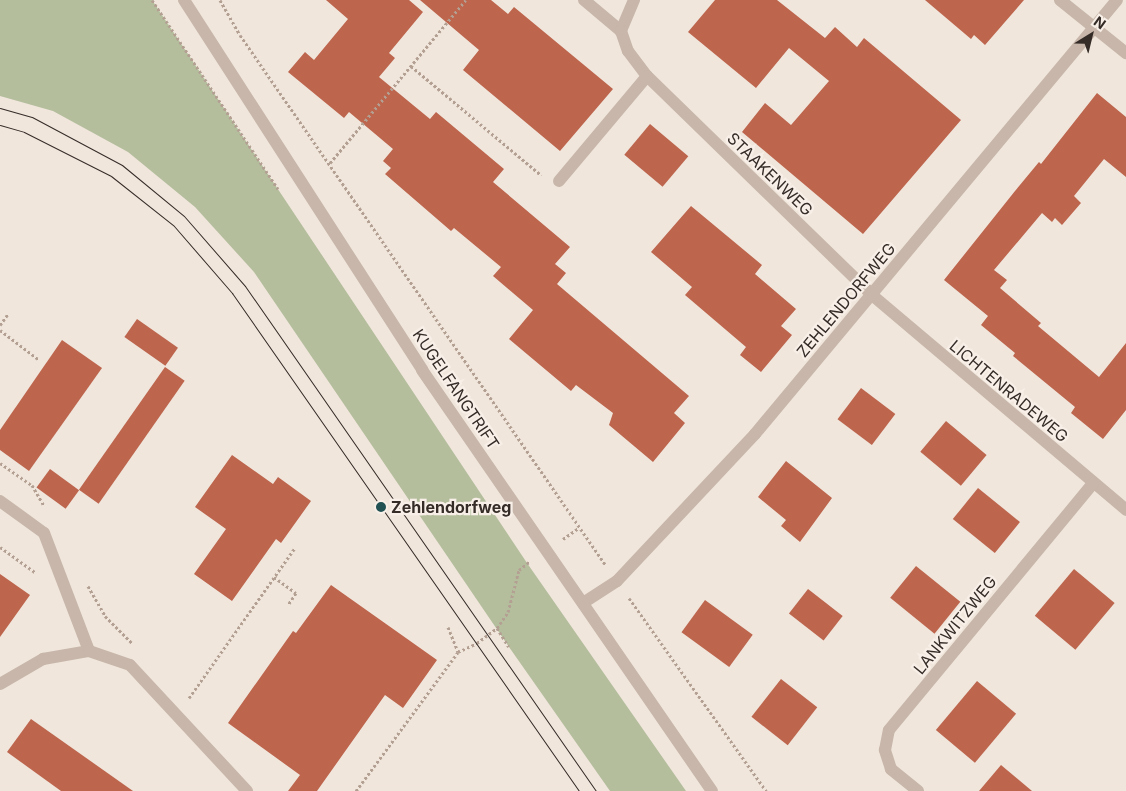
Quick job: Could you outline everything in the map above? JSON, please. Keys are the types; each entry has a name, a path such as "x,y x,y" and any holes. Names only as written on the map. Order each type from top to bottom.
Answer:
{"street":[{"name":"KUGELFANGTRIFT","path":"184,0 422,370 712,791"},
{"path":"584,0 621,31 634,0"},
{"path":"1060,0 1126,53"},
{"name":"ZEHLENDORFWEG","path":"583,603 617,581 755,434 1117,0"},
{"name":"STAAKENWEG","path":"621,31 628,51 646,76 872,295"},
{"path":"559,181 646,76"},
{"name":"LICHTENRADEWEG","path":"872,295 1126,510"},
{"name":"LANKWITZWEG","path":"918,791 891,769 885,750 890,730 1093,483"},
{"path":"0,501 44,532 89,650"},
{"path":"0,684 43,659 89,650 130,665 246,791"}],"path":[{"path":"220,0 240,35 330,163 579,528 766,791"},
{"path":"330,163 466,0"},
{"path":"411,66 540,175 559,181"},
{"path":"0,325 8,314"},
{"path":"0,330 38,359"},
{"path":"0,464 32,485 46,510"},
{"path":"356,791 458,652 477,643 497,628 508,612 519,570 579,528"},
{"path":"176,715 295,548"},
{"path":"274,577 296,594 288,605"},
{"path":"87,583 105,616 140,650"},
{"path":"448,627 458,652"},
{"path":"497,628 509,647"},
{"path":"182,692 188,699"}],"green space":[{"path":"0,0 152,0 527,563 686,791 610,791 509,647 254,272 195,207 128,152 53,111 0,96"}],"building":[{"path":"326,0 409,0 423,12 389,53 395,58 379,77 430,119 436,112 504,169 493,182 570,247 555,264 566,273 557,284 689,396 674,413 685,423 653,462 609,425 613,413 576,385 571,391 509,339 533,310 493,276 501,267 454,228 451,231 385,174 391,168 383,161 393,149 349,112 344,118 288,72 305,52 314,60 348,19"},
{"path":"420,0 491,0 508,14 514,7 613,89 560,151 463,70 479,50"},
{"path":"715,0 777,0 825,38 835,27 857,47 864,38 961,120 863,234 742,132 765,103 791,125 829,81 789,48 756,88 688,32"},
{"path":"925,0 1024,0 985,45 974,35 971,39"},
{"path":"1097,93 1126,117 1126,177 1104,159 1074,196 1081,203 1062,225 1055,218 1052,222 1042,213 994,270 1007,280 1000,288 1041,323 1038,326 1099,377 1126,343 1126,410 1103,439 1071,413 1075,407 1013,356 1015,353 981,325 988,316 944,280 1039,162 1041,164"},
{"path":"650,124 688,156 663,187 624,155"},
{"path":"691,206 762,265 755,274 796,309 781,326 792,335 761,372 740,355 746,347 685,295 692,287 651,252"},
{"path":"137,319 178,348 165,366 124,337"},
{"path":"62,340 102,368 29,471 0,450 0,430"},
{"path":"165,367 185,381 99,504 79,490"},
{"path":"861,388 895,414 872,445 838,419"},
{"path":"946,421 987,455 961,486 920,452"},
{"path":"232,455 273,484 278,477 311,501 281,543 276,539 232,601 194,574 226,529 195,507"},
{"path":"786,461 832,498 800,542 781,526 786,520 758,497"},
{"path":"50,469 79,490 66,509 36,488"},
{"path":"978,488 1020,522 995,553 953,519"},
{"path":"916,566 960,602 934,634 890,598"},
{"path":"1074,569 1115,603 1075,650 1035,616"},
{"path":"0,574 30,595 0,637"},
{"path":"331,585 437,660 403,708 385,695 317,791 288,791 300,775 228,723 293,631 296,633"},
{"path":"808,589 843,616 824,641 789,613"},
{"path":"705,600 753,635 729,667 681,632"},
{"path":"781,679 817,707 788,745 751,717"},
{"path":"977,681 1016,714 975,763 936,730"},
{"path":"31,719 133,791 61,791 7,752"},
{"path":"1001,765 1032,791 979,791"}],"tram line":[{"path":"0,108 32,117 122,165 184,216 245,286 596,791"},
{"path":"0,125 24,132 111,176 174,226 232,293 579,791"}],"place":[{"name":"Zehlendorfweg","path":"381,507"}]}
